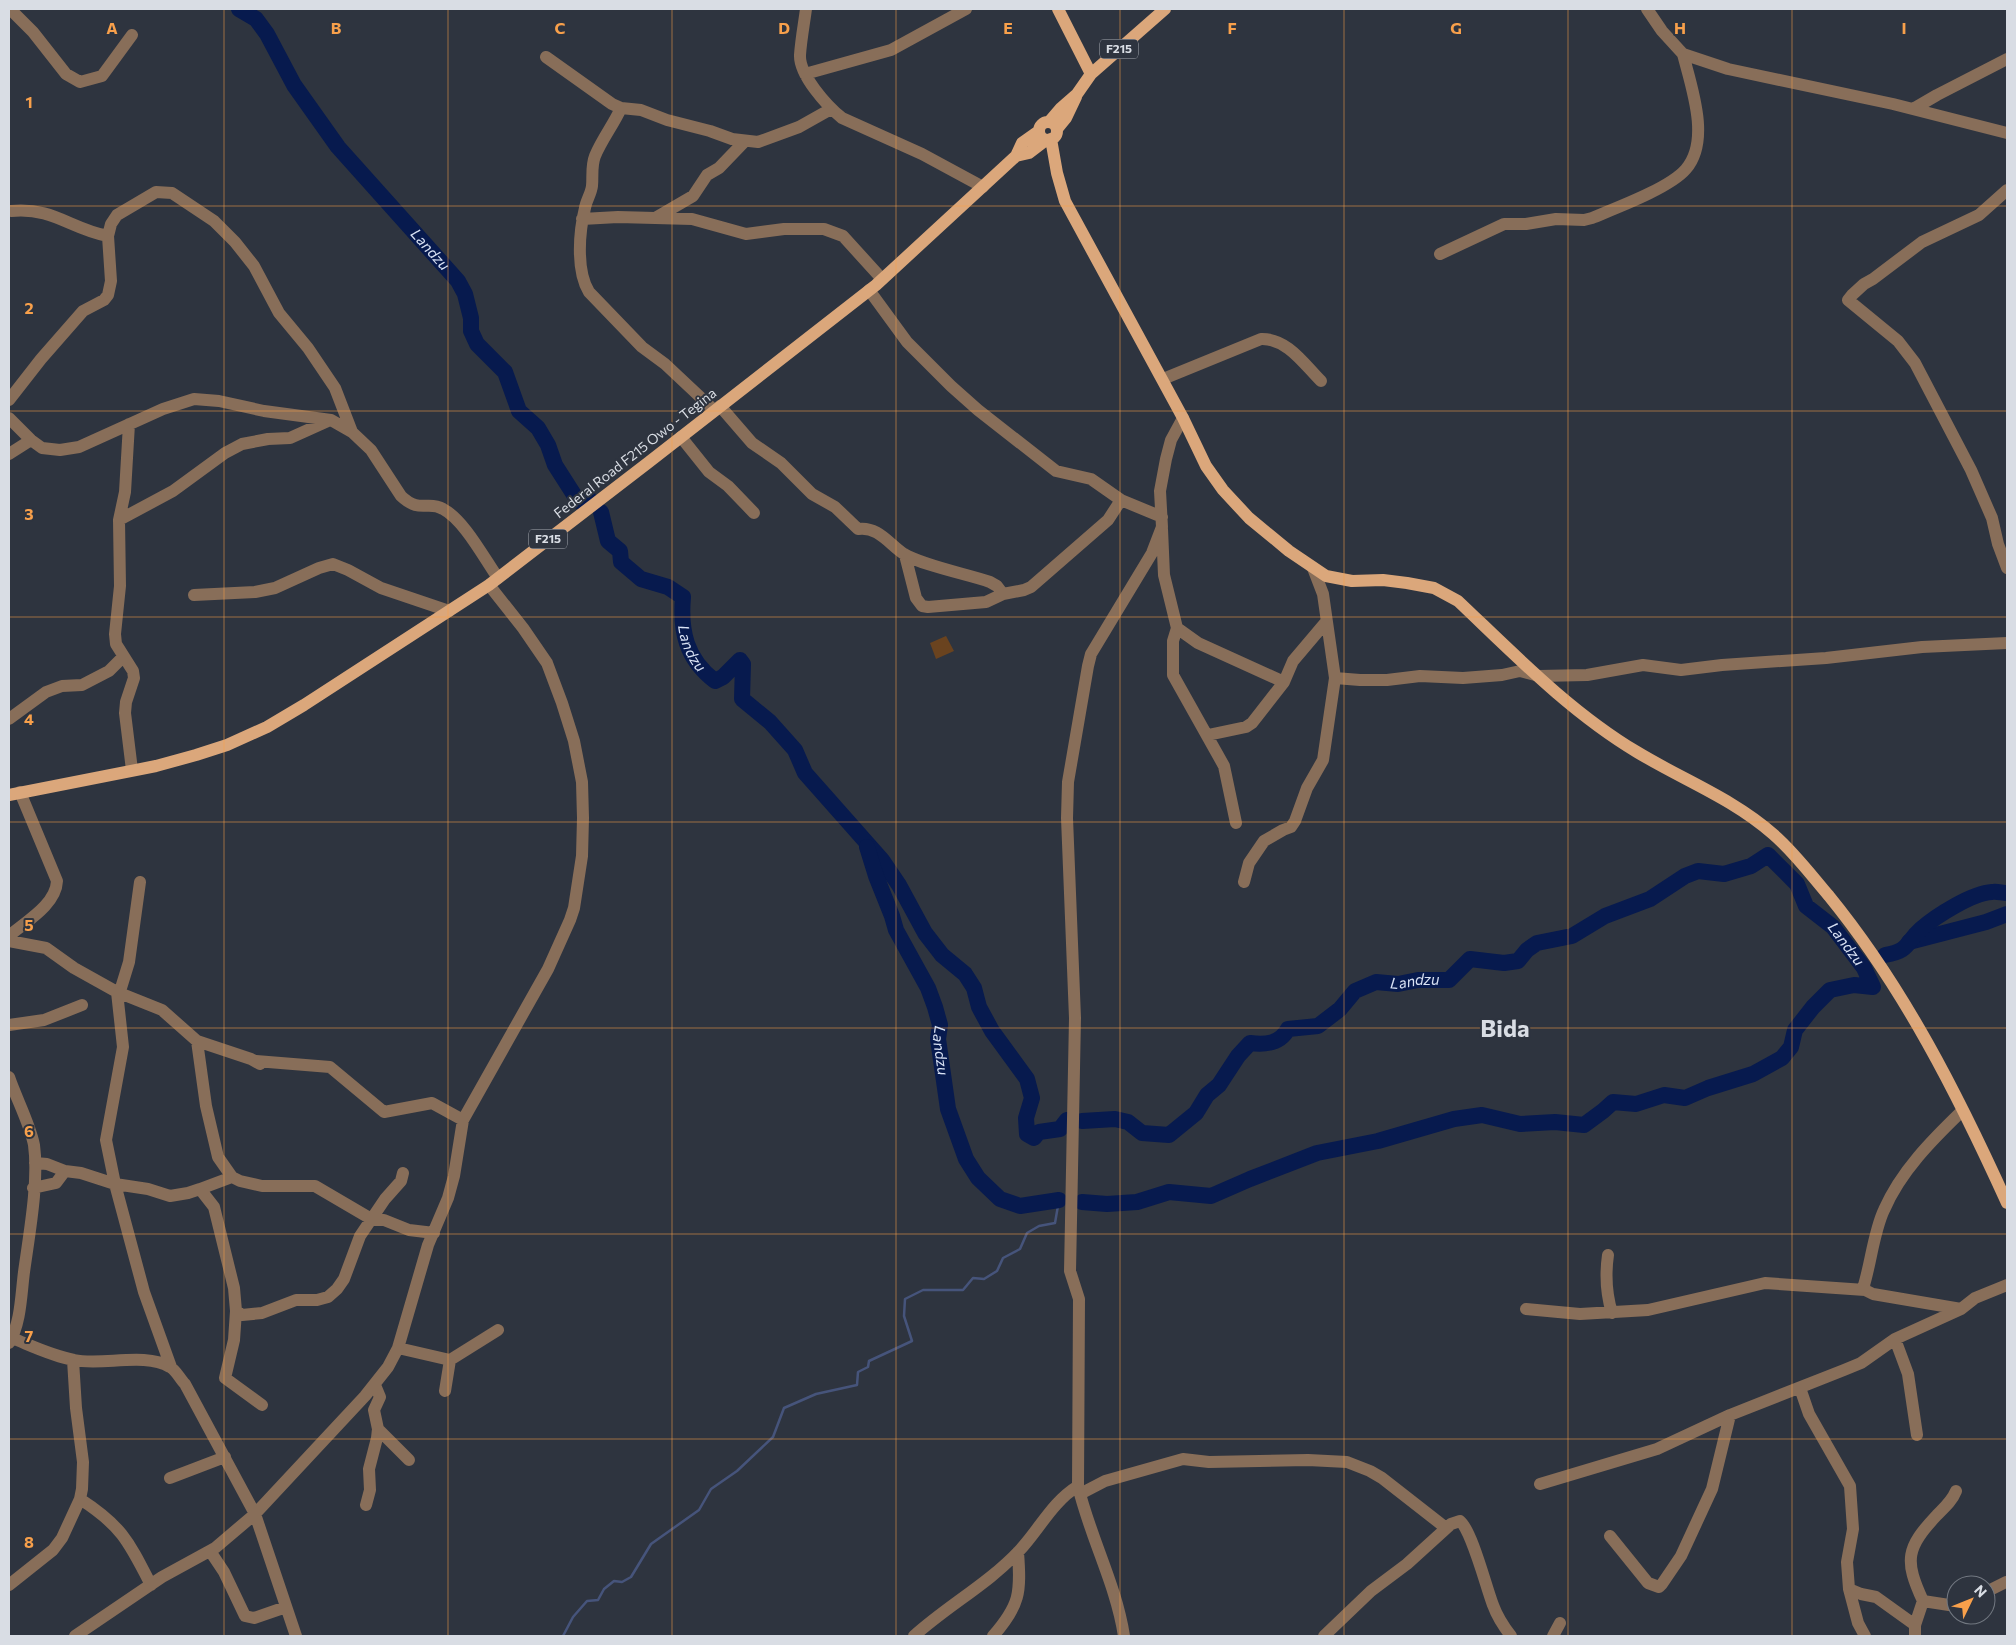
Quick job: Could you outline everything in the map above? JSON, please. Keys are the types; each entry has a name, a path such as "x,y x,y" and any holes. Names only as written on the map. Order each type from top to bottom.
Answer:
{"main road":[{"path":"1058,9 1091,74"},
{"name":"F215","path":"1049,132 1061,108 1078,94 1091,74 1165,9"},
{"path":"1049,132 1065,201 1163,379 1206,466 1223,490 1249,518 1326,576 1352,581 1383,580 1434,588 1458,601 1590,721 1638,752 1730,802 1774,835 1805,867 1859,933 1916,1022 1981,1146 2007,1203"},
{"name":"Federal Road F215 Owo - Tegina","path":"15,793 156,766 196,755 267,727 312,700 493,581 681,437 882,279 1016,156 1022,143 1049,132"}],"street":[{"path":"10,9 33,32 66,74 80,82 102,76 132,35"},
{"path":"806,9 800,56 801,67 831,110 850,122 922,154 984,187"},
{"path":"805,74 890,50 966,9"},
{"path":"1440,254 1504,224 1592,218 1638,198 1685,171 1694,156 1697,138 1696,101 1683,54 1662,31 1647,9"},
{"path":"1683,54 1728,69 1913,109 2007,133"},
{"path":"546,57 592,91 621,108 641,110 666,120 744,142 758,142 773,138 831,110"},
{"path":"1913,109 1937,94 2007,58"},
{"path":"621,108 595,157 592,168 592,187 582,219 581,272 583,282 589,292 642,347 717,408 752,443 781,463 812,494 835,507 858,529 871,529 905,554 990,582 997,586 1003,594"},
{"path":"656,217 693,196 707,174 719,168 744,142"},
{"path":"2007,190 1979,215 1922,242 1873,280 1864,284 1848,300 1898,342 1914,363 1971,470 1992,518 1998,544 2007,568"},
{"path":"9,400 41,359 83,311 104,300 108,295 111,281 108,236 111,224 117,215 156,192 172,193 214,221 235,242 254,266 278,313 308,348 335,388 352,432"},
{"path":"11,211 28,209 41,211 96,234 108,236"},
{"path":"582,219 618,217 692,219 746,234 784,229 824,229 839,234 882,279"},
{"path":"869,290 907,342 978,410 1056,471 1091,479 1121,500 1162,522"},
{"path":"1163,379 1256,341 1267,339 1275,340 1288,348 1321,381"},
{"path":"9,418 42,448 60,450 79,447 163,409 194,399 218,401 264,411 330,420 352,432 371,450 401,496 407,502 414,506 441,507 455,517 493,581 546,663 562,703 574,741 582,782 582,856 574,908 556,951 463,1120 454,1176 426,1252 398,1348 390,1363 375,1385 255,1514 210,1551 183,1564 150,1584 75,1636"},
{"path":"1183,418 1171,440 1160,491 1164,574 1176,628 1173,641 1173,675 1224,766 1236,823"},
{"path":"119,520 173,490 225,453 242,444 268,439 290,438 330,420"},
{"path":"129,424 125,492 119,520 120,586 116,644 134,671 134,678 126,705 132,770"},
{"path":"681,437 709,472 728,486 754,513"},
{"path":"9,454 31,440"},
{"path":"905,554 916,598 922,606 938,607 986,602 1003,594 1024,590 1052,570 1108,520 1121,500"},
{"path":"1124,1636 1114,1591 1079,1490 1079,1299 1070,1271 1075,1018 1068,867 1068,782 1091,654 1152,553 1162,522"},
{"path":"194,595 247,593 275,588 319,568 333,564 381,588 449,611"},
{"path":"1244,882 1249,863 1264,841 1292,827 1307,788 1323,760 1335,678 1323,594 1313,568"},
{"path":"1208,735 1246,727 1252,723 1284,682 1293,661 1326,622"},
{"path":"1176,628 1198,643 1284,682"},
{"path":"1335,678 1360,680 1387,680 1420,676 1463,678 1502,675 1520,671 1539,676 1587,675 1643,665 1681,670 1722,665 1826,658 1922,647 2007,644"},
{"path":"9,719 46,692 62,686 82,686 109,670 123,657"},
{"path":"9,936 49,902 56,886 56,881 15,793"},
{"path":"140,882 129,962 118,992 122,1047 106,1140 115,1184 144,1292 172,1367 185,1384 255,1514 296,1636"},
{"path":"9,941 46,948 74,968 118,992 162,1010 197,1041 258,1063 330,1067 384,1112 432,1103 463,1120"},
{"path":"9,1025 44,1020 82,1005"},
{"path":"197,1041 206,1106 218,1157 232,1177 240,1181 262,1186 315,1186 373,1220 384,1220 410,1230 434,1232"},
{"path":"9,1076 34,1144 35,1163 31,1221 19,1308 10,1341 73,1360 94,1363 142,1360 172,1367"},
{"path":"1865,1290 1864,1284 1883,1211 1911,1166 1934,1138 1962,1111"},
{"path":"35,1163 47,1164 65,1172 81,1173 115,1184 148,1189 170,1196 188,1193 232,1177"},
{"path":"33,1188 56,1183 65,1172"},
{"path":"236,1311 242,1315 250,1316 296,1300 308,1301 328,1297 344,1279 360,1236 367,1224 373,1220 385,1199 401,1181 403,1173"},
{"path":"200,1188 214,1207 234,1288 236,1311 234,1340 225,1378 262,1405"},
{"path":"1608,1255 1605,1274 1606,1293 1612,1313"},
{"path":"1526,1309 1580,1314 1612,1313 1668,1307 1765,1283 1865,1290 1873,1294 1961,1309"},
{"path":"1540,1484 1658,1449 1730,1415 1861,1363 1895,1339 1961,1309 1975,1298 2007,1285"},
{"path":"398,1348 450,1360 498,1330"},
{"path":"1895,1339 1908,1374 1917,1435"},
{"path":"9,1585 53,1550 62,1538 80,1499 83,1462 76,1408 73,1360"},
{"path":"445,1391 450,1360"},
{"path":"366,1505 370,1490 369,1469 378,1429 374,1410 380,1397 375,1385"},
{"path":"1800,1388 1809,1414 1850,1486 1853,1529 1847,1562 1849,1589 1858,1623 1865,1636"},
{"path":"1610,1536 1648,1583 1655,1587 1662,1584 1681,1556 1712,1490 1730,1415"},
{"path":"378,1429 409,1460"},
{"path":"170,1478 225,1457"},
{"path":"914,1636 1018,1552 1043,1519 1066,1494 1183,1459 1209,1462 1308,1460 1347,1462 1382,1478 1446,1528"},
{"path":"1849,1589 1876,1598 1915,1630 1923,1601 1913,1580 1910,1561 1913,1546 1918,1537 1952,1500 1956,1491"},
{"path":"80,1499 114,1524 136,1554 150,1584"},
{"path":"1324,1636 1371,1591 1407,1564 1446,1528 1457,1521 1463,1523 1472,1542 1494,1607 1511,1636"},
{"path":"210,1551 224,1572 244,1616 254,1618 286,1608"},
{"path":"993,1636 1008,1618 1016,1604 1019,1584 1018,1552"},
{"path":"1923,1601 1946,1605"},
{"path":"1553,1636 1560,1623"}],"shaded area":[{"path":"946,636 954,651 936,659 930,643"}],"waterway":[{"name":"Landzu","path":"239,9 256,19 267,34 294,85 338,147 458,281 465,294 471,318 471,331 477,344 505,372 519,411 538,428 548,445 555,465 578,501 588,497"},
{"name":"Landzu","path":"601,512 608,541 620,551 621,562 641,579 668,587 683,597 684,633 691,654 697,663 715,681 723,677 740,660 743,664 742,699 770,722 795,750 805,773 882,860 899,885 925,933 942,955 965,974 974,988 979,1007 992,1031 1027,1079 1032,1098 1026,1118 1027,1134 1034,1138 1039,1132 1060,1129 1067,1120"},
{"name":"Landzu","path":"867,847 896,930 928,988 935,1007 940,1025 938,1039 948,1109 966,1159 978,1178 1000,1199 1020,1206 1059,1200"},
{"name":"Landzu","path":"1082,1121 1115,1119 1128,1122 1142,1133 1169,1135 1196,1113 1207,1095 1219,1085 1238,1056 1250,1043 1272,1042 1281,1038 1288,1029 1318,1026 1340,1009 1355,991 1376,982 1398,984 1418,980 1449,980 1470,959 1504,963 1518,961 1527,950 1537,943 1572,936 1605,916 1650,899 1685,876 1698,871 1724,874 1751,866 1768,855 1797,884 1806,906 1833,927 1864,968 1873,987 1854,985 1830,990 1813,1007 1795,1030 1791,1047 1782,1058 1753,1074 1708,1088 1685,1098 1664,1095 1636,1104 1613,1102 1584,1125 1555,1122 1520,1124 1482,1115 1454,1119 1378,1141 1317,1153 1211,1196 1169,1192 1137,1202 1107,1204 1082,1202"},
{"name":"Landzu","path":"1885,955 1903,949 1928,924 1965,901 1984,893 2007,893"},
{"name":"Landzu","path":"1909,942 1986,922 2007,914"},
{"path":"563,1636 573,1617 587,1601 598,1600 604,1589 614,1581 622,1582 631,1577 651,1544 699,1510 711,1489 737,1471 773,1437 784,1408 816,1394 857,1385 858,1372 868,1367 869,1361 912,1341 904,1316 905,1299 923,1290 963,1290 973,1278 984,1279 997,1271 1003,1258 1020,1249 1027,1233 1039,1226 1055,1223 1059,1200"}],"district":[{"name":"Bida","path":"1505,1029"}]}
